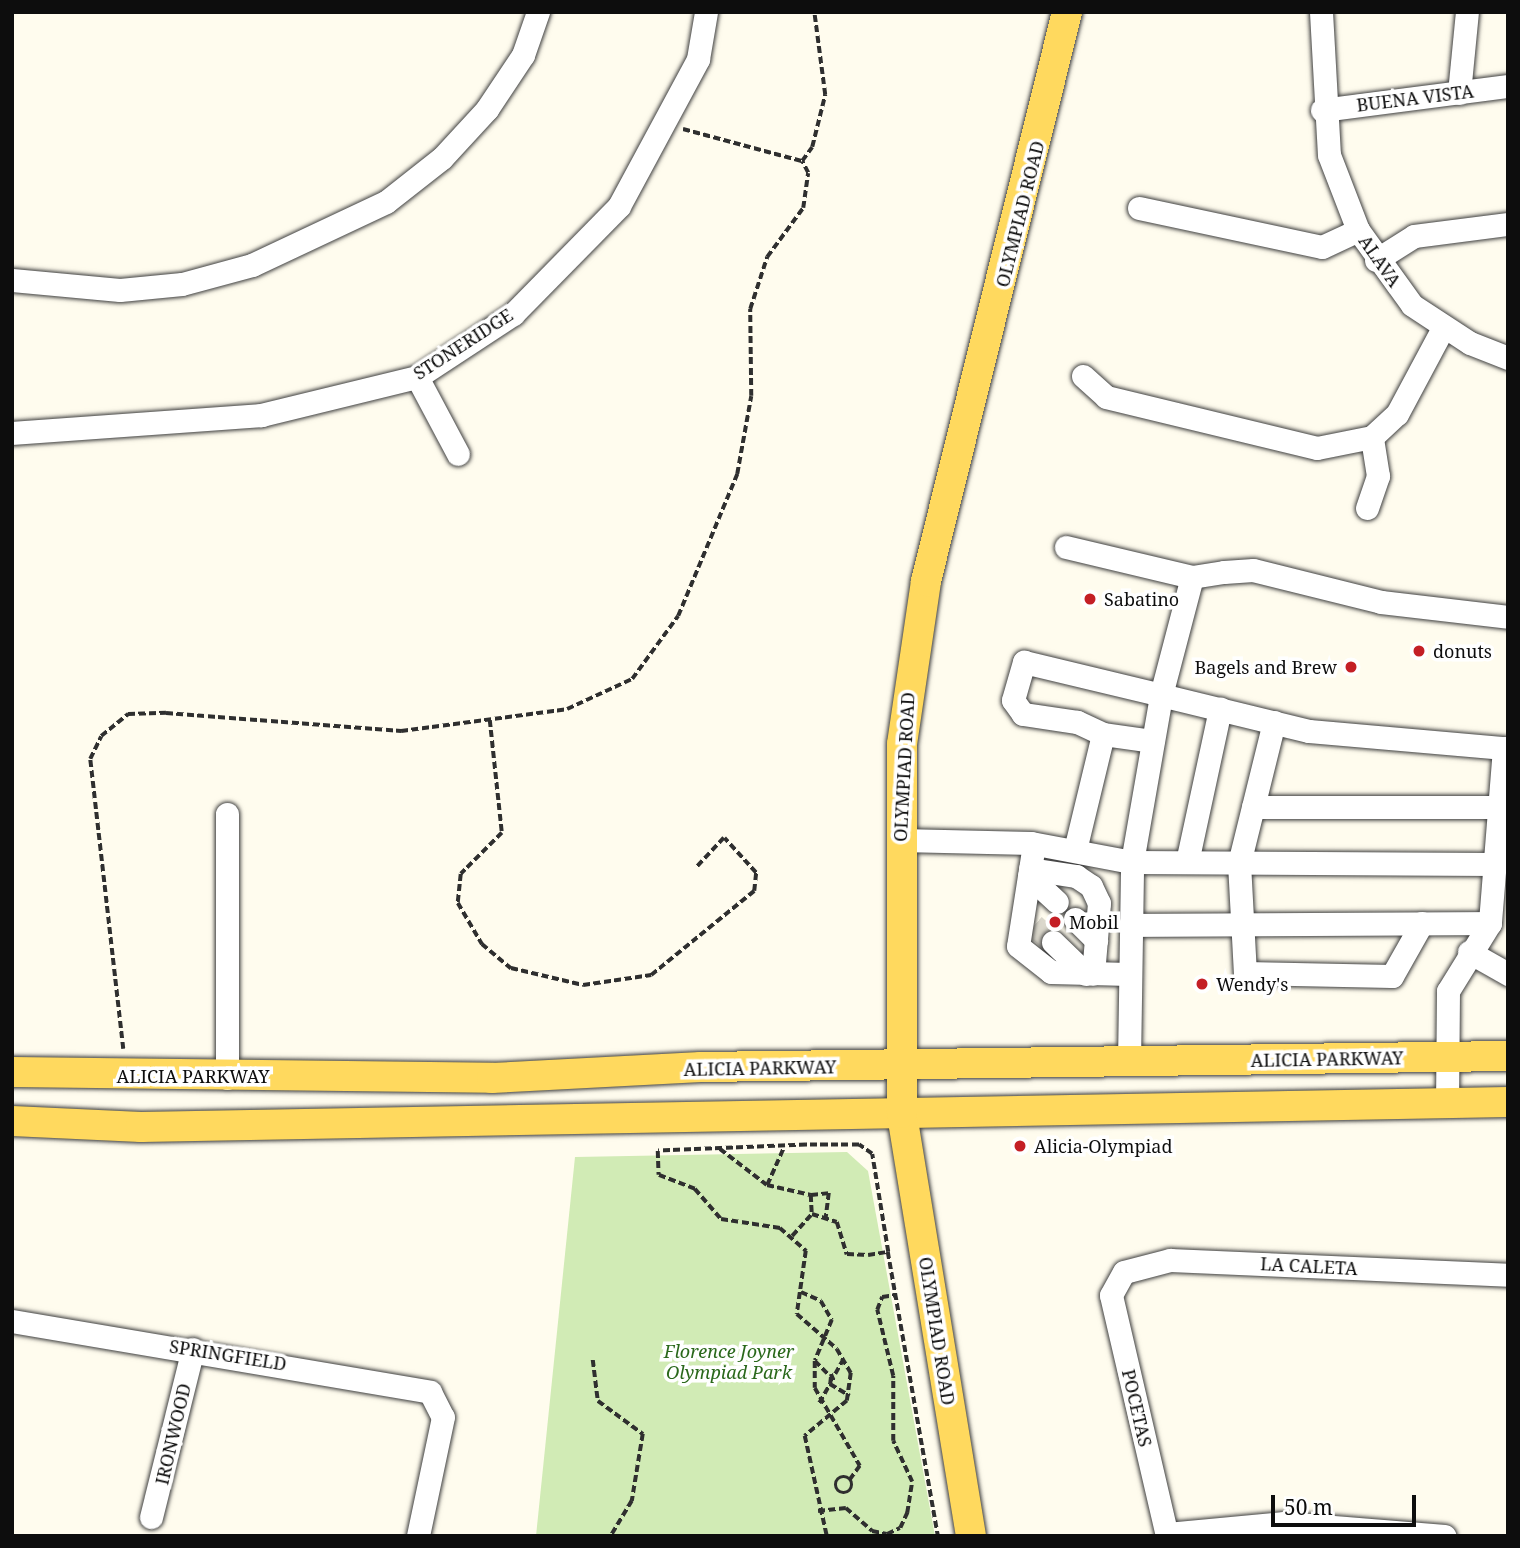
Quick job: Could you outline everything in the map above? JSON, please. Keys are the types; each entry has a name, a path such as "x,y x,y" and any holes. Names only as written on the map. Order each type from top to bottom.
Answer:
{"main road":[{"name":"OLYMPIAD ROAD","path":"971,1536 902,1113 899,1067 902,744 926,581 1067,12"},
{"name":"ALICIA PARKWAY","path":"12,1072 227,1078 1508,1056"},
{"path":"12,1121 141,1127 1508,1102"}],"street":[{"path":"12,280 120,289 182,284 252,265 386,202 442,159 487,109 523,55 538,12"},
{"name":"STONERIDGE","path":"12,433 261,415 417,377 513,314 619,206 698,59 706,12"},
{"name":"ALAVA","path":"1321,12 1322,110 1339,194 1358,230 1376,260 1412,305 1443,328 1508,358"},
{"path":"1459,93 1467,12"},
{"name":"BUENA VISTA","path":"1322,110 1508,86"},
{"path":"1139,208 1322,247 1358,230"},
{"path":"1376,260 1414,236 1508,224"},
{"path":"1083,376 1106,397 1317,448 1372,437 1397,414 1443,328"},
{"path":"417,377 458,454"},
{"path":"1367,508 1378,476 1372,437"},
{"path":"1066,547 1192,577 1253,570 1381,603 1508,617"},
{"path":"1129,1062 1132,862 1161,695 1192,577"},
{"path":"1153,741 1103,734 1077,722 1023,713 1013,700 1024,662 1274,722 1504,748 1490,923 1469,952 1448,991 1447,1102"},
{"path":"1187,862 1220,709"},
{"path":"1274,722 1239,863 1240,924 1249,976 1392,976 1422,923"},
{"path":"1075,850 1103,734"},
{"path":"1253,807 1499,807"},
{"path":"227,814 227,1078"},
{"path":"900,840 1034,844 1132,862 1494,864"},
{"path":"1034,844 1029,873 1028,920 1017,946 1032,961 1051,972 1129,974"},
{"path":"1029,873 1057,902"},
{"path":"1029,873 1076,876 1091,886 1099,903 1090,974"},
{"path":"1075,919 1096,940"},
{"path":"1130,925 1490,923"},
{"path":"1053,942 1090,974"},
{"path":"1469,952 1508,974"},
{"name":"LA CALETA","path":"1115,1280 1170,1260 1508,1275"},
{"name":"POCETAS","path":"1115,1280 1111,1295 1167,1535"},
{"name":"SPRINGFIELD","path":"12,1321 405,1384 439,1400 443,1417 418,1536"},
{"name":"IRONWOOD","path":"151,1517 193,1349"},
{"path":"1167,1535 1284,1523 1444,1536"}],"path":[{"path":"802,161 812,147 825,94 814,12"},
{"path":"125,1077 89,759 101,736 128,714 166,712 401,731 567,709 605,697 632,679 678,615 737,474 751,396 750,309 767,257 803,208 808,173 802,161 663,123"},
{"path":"490,720 502,833 461,874 458,903 482,944 511,968 583,985 651,975 754,891 756,873 724,838 697,867"},
{"path":"767,1185 785,1146"},
{"path":"850,1396 844,1358 797,1314 809,1259 792,1236 762,1222 721,1219 695,1189 659,1175 658,1151 785,1146 867,1148 939,1536"},
{"path":"720,1149 767,1185 811,1195 829,1193 826,1218"},
{"path":"792,1236 812,1213 811,1195"},
{"path":"812,1213 826,1218 845,1234 848,1254 888,1252"},
{"path":"801,1292 828,1308 833,1332 815,1361 819,1403 860,1466 850,1480 849,1492 837,1490 840,1478 850,1480"},
{"path":"818,1511 846,1508 872,1531 887,1534 900,1528 907,1513 912,1482 893,1440 892,1377 877,1310 882,1297 896,1295"},
{"path":"819,1403 833,1384 844,1358"},
{"path":"593,1360 598,1401 643,1434 632,1500 611,1536"},
{"path":"815,1361 829,1375 833,1384 850,1396"},
{"path":"829,1375 835,1374"},
{"path":"827,1536 818,1511 805,1436 830,1418 850,1396"}],"green space":[{"name":"Florence Joyner Olympiad Park","path":"847,1152 868,1171 935,1536 536,1536 575,1157"}],"tunnel":[{"path":"1034,925 1053,942"}],"place":[{"name":"Sabatino","path":"1090,599"},
{"name":"donuts","path":"1419,651"},
{"name":"Bagels and Brew","path":"1351,667"},
{"name":"Mobil","path":"1055,922"},
{"name":"Wendy's","path":"1202,984"},
{"name":"Alicia-Olympiad","path":"1020,1146"}]}
